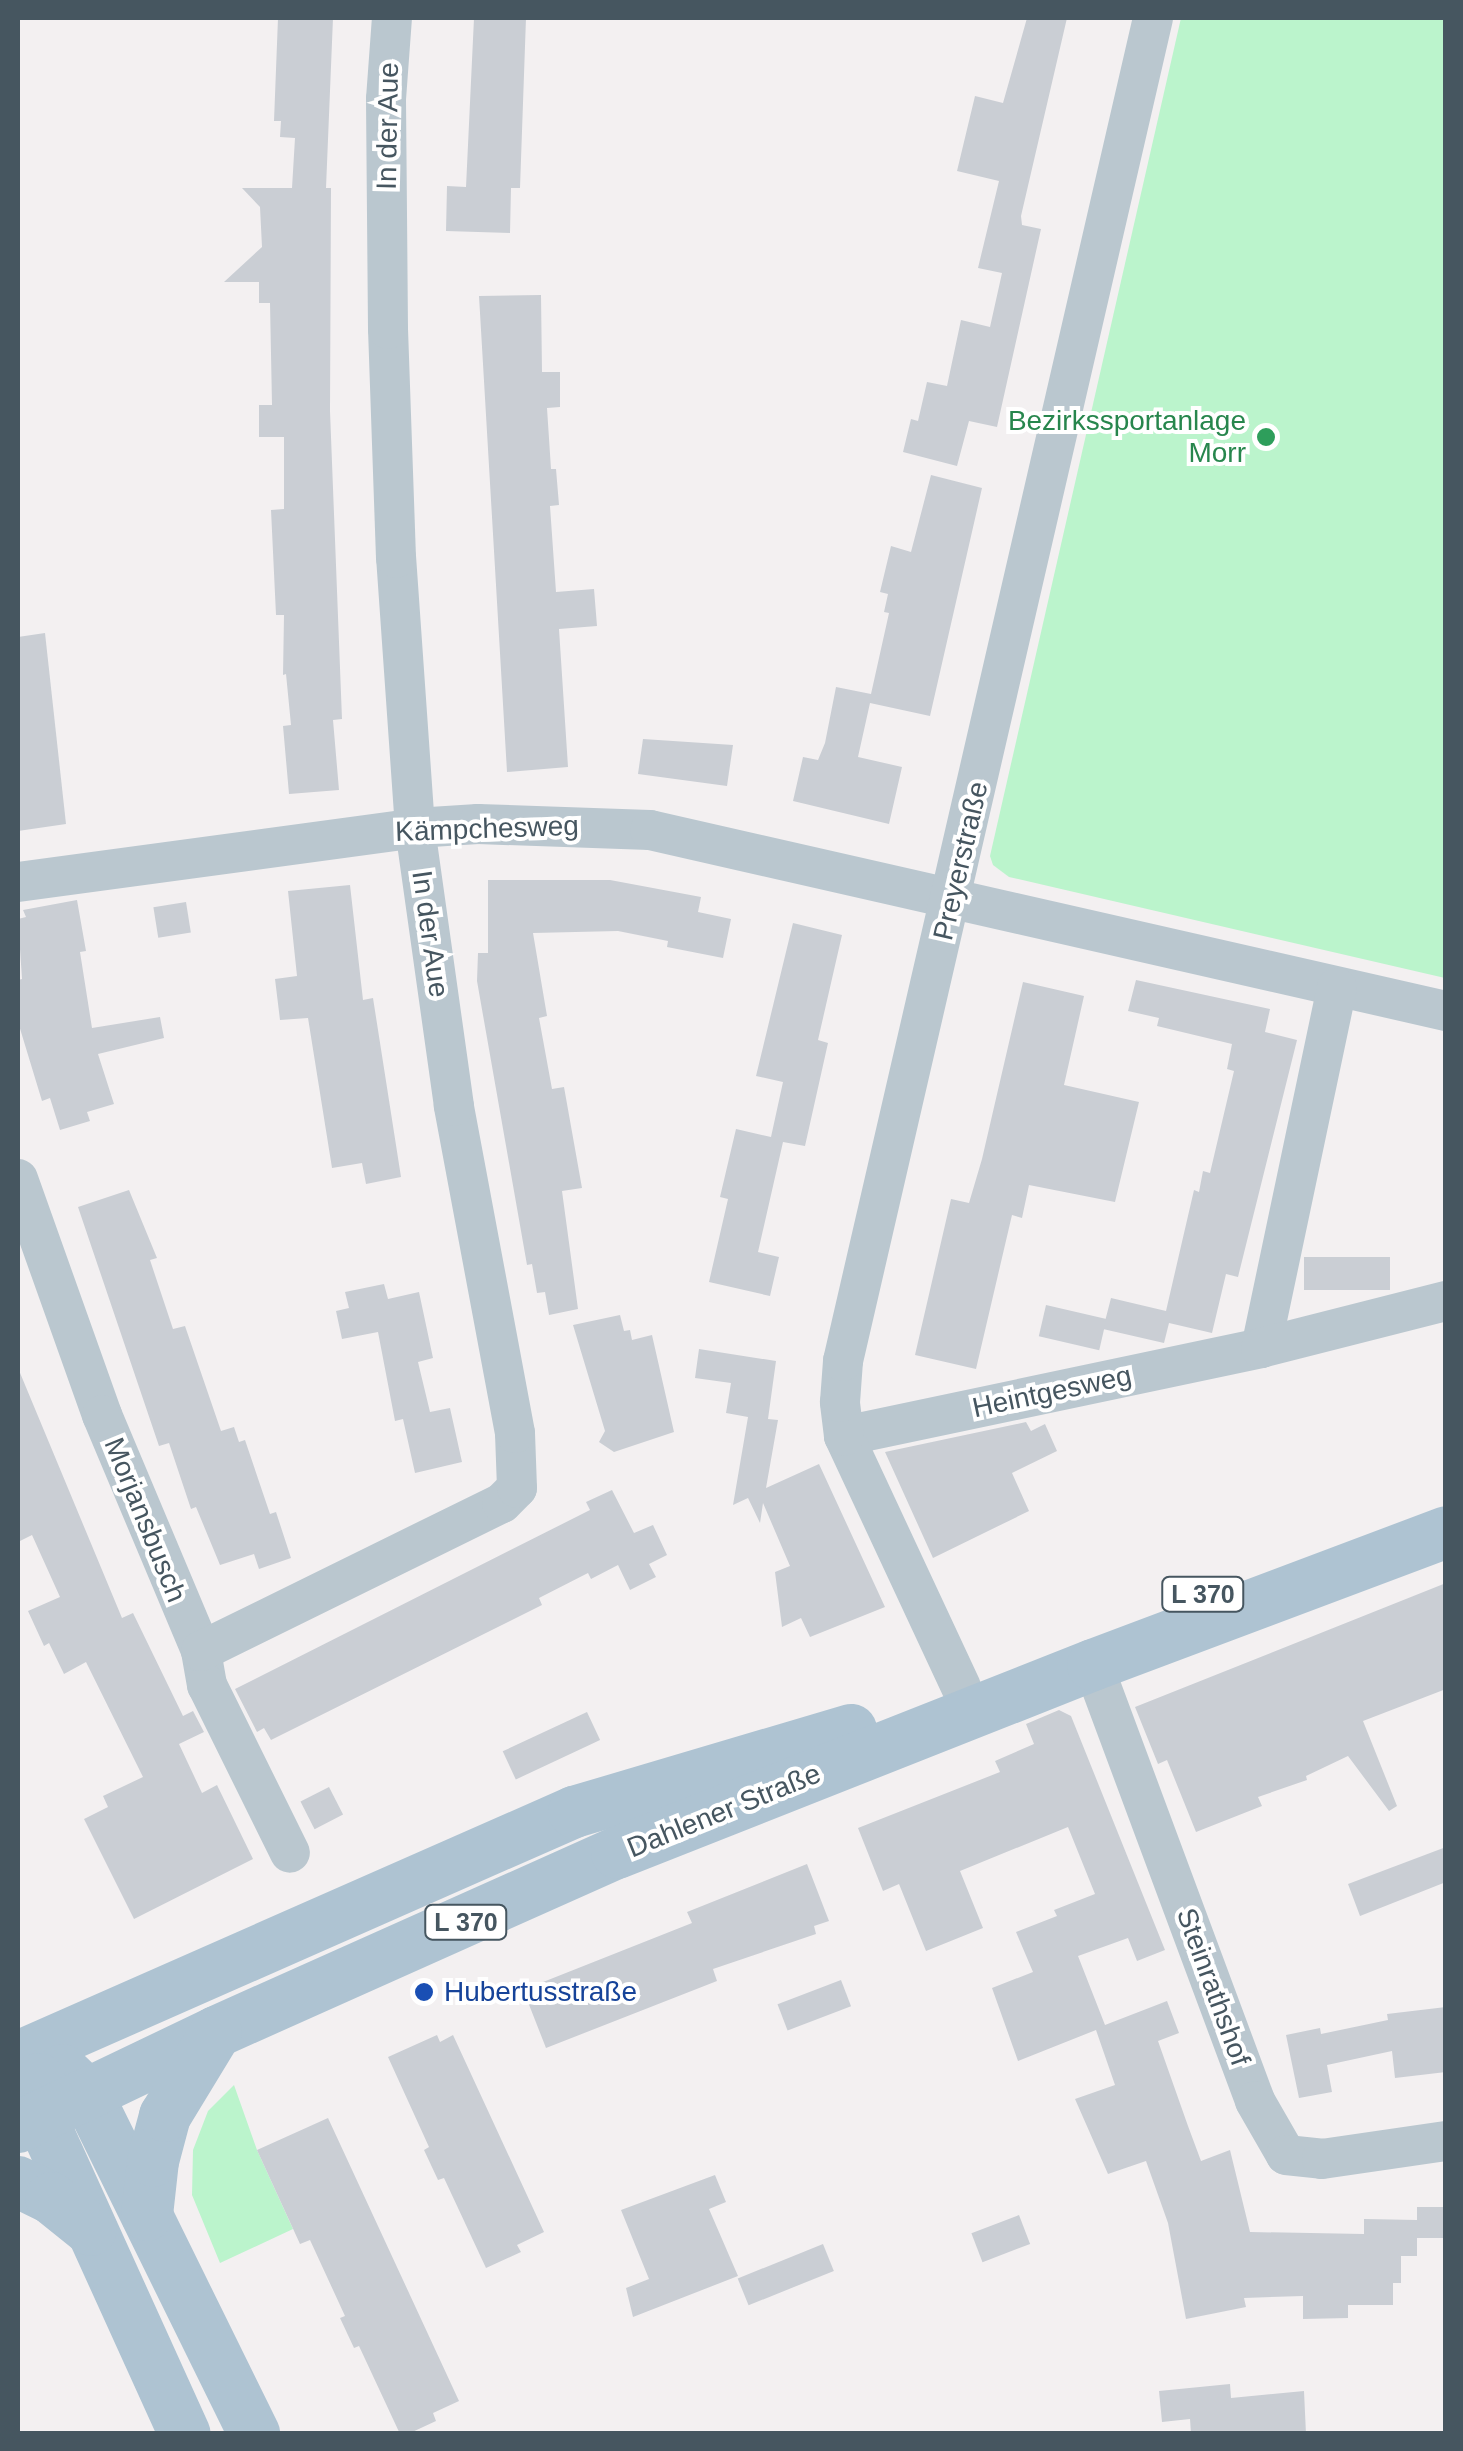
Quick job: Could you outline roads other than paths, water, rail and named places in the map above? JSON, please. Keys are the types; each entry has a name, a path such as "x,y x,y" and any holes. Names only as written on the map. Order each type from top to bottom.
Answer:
{"main road":[{"name":"Dahlener Straße","path":"28,2052 574,1812 852,1730 1446,1502"},
{"name":"Dahlener Straße","path":"28,2121 216,2032 617,1854 1094,1665 1446,1532"},
{"path":"147,2215 153,2161 165,2116 216,2032"},
{"path":"28,2052 87,2094 254,2434"},
{"path":"28,2052 28,2121 92,2231 185,2434"},
{"path":"18,2182 51,2198 92,2231"}],"street":[{"name":"In der Aue","path":"201,1651 502,1504 516,1488 515,1434 454,1106 414,828 396,558 389,348 386,99 392,18"},
{"name":"Preyerstraße","path":"961,1687 844,1436 840,1402 843,1361 1153,18"},
{"name":"Kämpchesweg","path":"18,882 414,828 478,824 650,830 953,897"},
{"path":"953,897 1446,1011"},
{"path":"1261,1348 1337,988"},
{"name":"Morjansbusch","path":"18,1180 102,1415 201,1651 207,1685 290,1853"},
{"name":"Heintgesweg","path":"844,1436 1261,1348 1446,1301"},
{"name":"Steinrathshof","path":"1094,1665 1255,2101 1286,2155 1322,2159 1446,2141"}],"place":[{"name":"Bezirkssportanlage Morr","path":"1266,437"},
{"name":"Hubertusstraße","path":"424,1992"}]}
